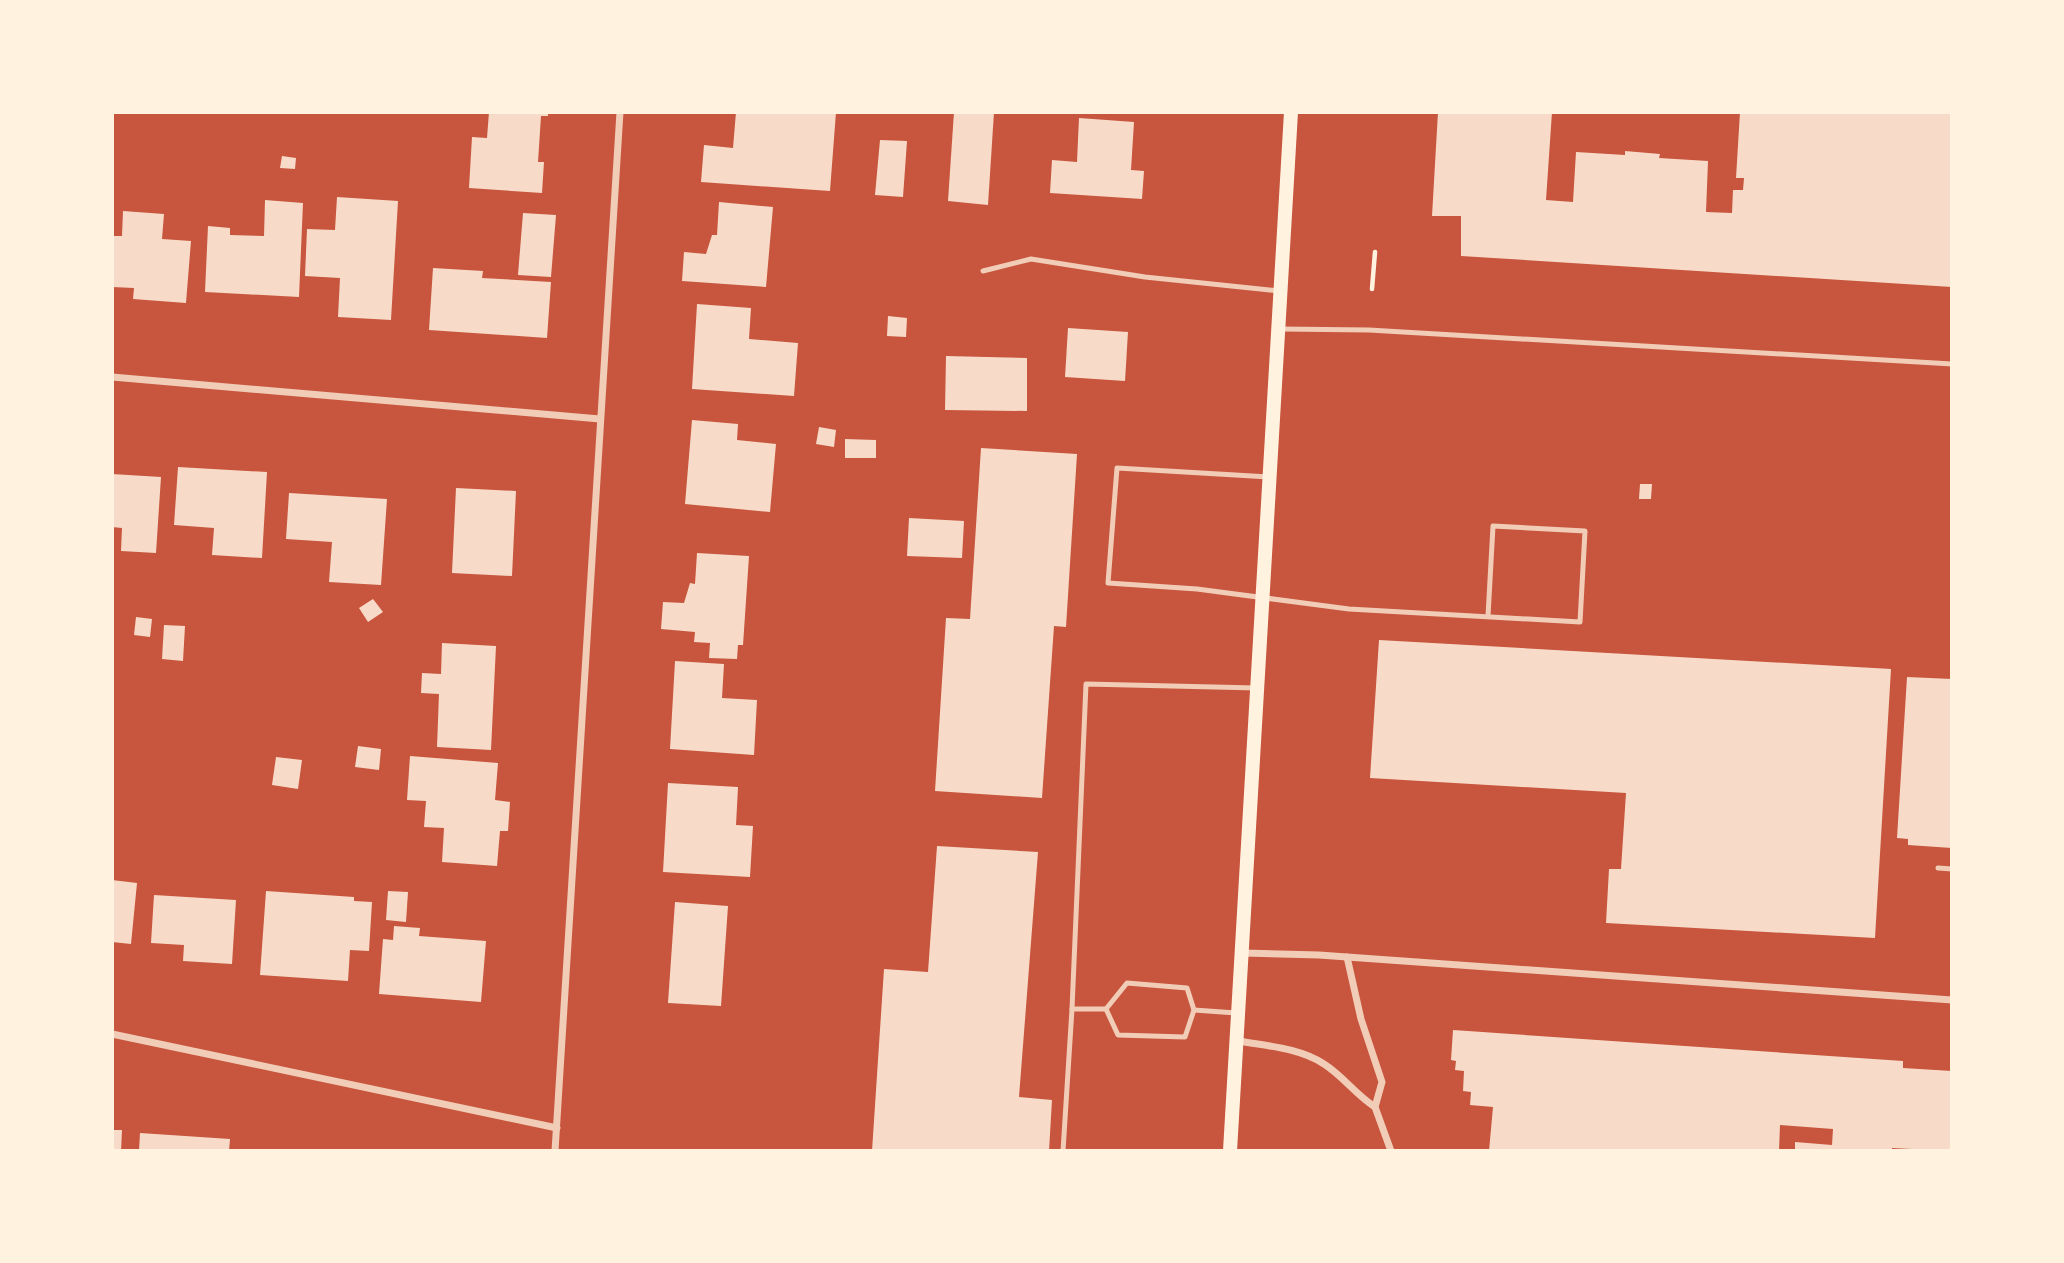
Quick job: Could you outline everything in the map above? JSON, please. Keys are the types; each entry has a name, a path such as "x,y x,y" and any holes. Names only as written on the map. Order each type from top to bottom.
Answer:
{"main road":[{"path":"1230,1151 1239,1041 1261,600 1291,112"}],"street":[{"path":"555,1151 620,112"},
{"path":"112,377 600,419"},
{"path":"1243,953 1346,957 1952,1000"},
{"path":"1346,957 1358,1010 1382,1082 1375,1107 1391,1151"},
{"path":"112,1034 557,1128"},
{"path":"1239,1041 1293,1051 1324,1063 1359,1097 1375,1107"}],"lane":[{"path":"983,271 1031,259 1144,277 1280,291"},
{"path":"1278,329 1383,331 1952,364"},
{"path":"1269,477 1117,468 1108,583 1197,589 1261,600 1349,609 1580,622 1585,531 1493,526 1488,616"},
{"path":"1063,1151 1086,684 1257,688"},
{"path":"1938,868 1952,869"},
{"path":"1126,983 1187,988 1194,1010 1185,1037 1118,1035 1106,1009 1126,983"},
{"path":"1072,1009 1106,1009"},
{"path":"1194,1010 1240,1014"}],"path":[{"path":"1372,289 1375,252"}],"building":[{"path":"489,112 548,112 548,116 541,116 538,162 544,162 542,193 469,188 472,137 487,138"},
{"path":"736,112 836,112 830,191 701,182 704,145 733,148"},
{"path":"954,112 994,112 988,205 948,201"},
{"path":"1438,112 1552,112 1546,200 1573,202 1576,152 1625,155 1625,151 1660,154 1659,158 1708,161 1706,212 1732,213 1733,190 1743,190 1744,178 1736,178 1740,112 1952,112 1952,287 1461,256 1461,216 1432,216"},
{"path":"1079,118 1134,122 1131,170 1144,171 1142,199 1050,193 1052,160 1077,162"},
{"path":"880,140 907,141 903,197 875,195"},
{"path":"282,156 296,158 295,169 280,168"},
{"path":"337,197 398,201 391,320 338,317 340,278 305,276 307,229 335,230"},
{"path":"265,200 303,203 299,297 205,292 208,226 230,228 230,235 264,236"},
{"path":"719,202 773,207 766,287 682,281 684,252 706,254 712,235 717,235"},
{"path":"123,211 164,214 162,239 191,241 186,303 133,299 134,288 112,287 112,236 122,236"},
{"path":"523,213 556,215 551,277 518,275"},
{"path":"433,268 483,271 482,278 551,282 547,338 429,330"},
{"path":"697,304 751,308 749,339 798,343 794,396 692,389"},
{"path":"888,316 907,318 906,337 887,336"},
{"path":"1068,328 1128,332 1125,381 1065,377"},
{"path":"946,356 1027,358 1027,411 945,410"},
{"path":"692,420 738,424 737,440 776,444 770,512 685,504"},
{"path":"819,427 836,430 834,447 816,444"},
{"path":"845,439 876,440 876,458 845,458"},
{"path":"981,448 1077,454 1066,627 1054,626 1042,798 935,791 946,618 970,619"},
{"path":"178,467 267,472 262,558 212,555 214,528 174,525"},
{"path":"112,474 161,477 156,553 121,551 122,528 112,527"},
{"path":"1640,484 1652,484 1651,499 1639,499"},
{"path":"456,488 516,491 512,576 452,573"},
{"path":"289,493 387,499 381,585 329,582 332,542 286,539"},
{"path":"909,518 964,521 962,558 907,556"},
{"path":"697,553 749,556 743,645 738,645 737,659 709,658 710,643 694,642 695,632 661,629 663,602 684,603 690,583 695,584"},
{"path":"373,599 383,612 368,622 359,608"},
{"path":"136,617 152,619 150,637 134,635"},
{"path":"164,625 185,626 183,661 162,659"},
{"path":"1379,640 1891,669 1875,938 1606,923 1609,869 1621,869 1626,793 1370,778"},
{"path":"442,643 496,646 491,750 437,747 439,694 421,693 422,673 441,674"},
{"path":"675,661 724,664 722,698 757,700 754,755 670,749"},
{"path":"1907,677 1952,679 1952,848 1908,845 1908,839 1897,838"},
{"path":"358,746 381,749 379,770 355,767"},
{"path":"410,756 498,763 495,800 510,802 508,831 500,831 497,866 442,862 444,828 424,827 426,801 407,800"},
{"path":"276,757 302,760 298,789 272,785"},
{"path":"668,783 738,787 736,825 753,826 750,877 663,872"},
{"path":"937,846 1038,852 1019,1097 1052,1100 1049,1151 872,1151 884,969 928,972"},
{"path":"112,880 137,883 131,944 112,942"},
{"path":"266,891 354,897 354,901 372,902 369,951 350,950 348,981 260,975"},
{"path":"388,891 408,892 406,922 386,920"},
{"path":"154,895 236,900 232,964 183,961 184,945 151,943"},
{"path":"675,902 728,906 721,1006 668,1003"},
{"path":"394,926 420,928 419,936 486,941 481,1002 379,994 383,939 393,940"},
{"path":"1453,1030 1903,1061 1903,1068 1952,1071 1952,1151 1892,1148 1892,1151 1795,1151 1795,1142 1832,1145 1833,1129 1780,1125 1779,1151 1489,1151 1493,1107 1470,1105 1471,1092 1463,1091 1464,1071 1455,1070 1456,1061 1451,1060"},
{"path":"112,1130 122,1130 121,1151 112,1151"},
{"path":"140,1133 230,1139 229,1151 139,1151"}]}
